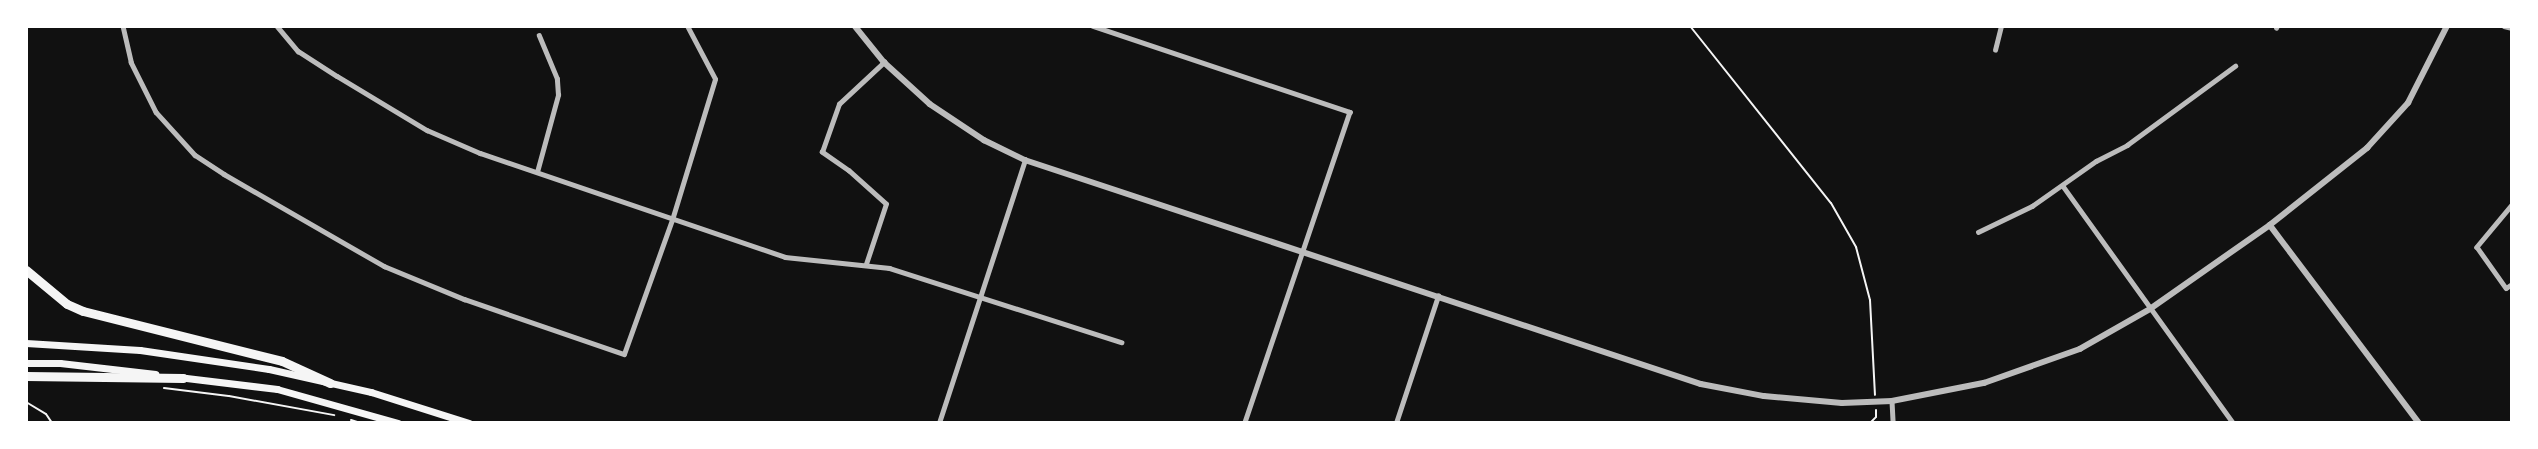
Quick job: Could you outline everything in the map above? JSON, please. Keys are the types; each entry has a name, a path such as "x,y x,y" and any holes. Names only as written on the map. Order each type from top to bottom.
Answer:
{"highway":[{"path":"26,270 67,304 82,311 282,361 330,383"},
{"path":"26,376 183,378"}],"main road":[{"path":"26,343 149,351 269,369 330,383 469,423"},
{"path":"26,362 60,362 278,389 398,423"}],"street":[{"path":"123,26 141,87 174,134 195,155 346,247 384,266 464,299 624,354 672,220 715,78 687,26"},
{"path":"277,26 298,51 419,125 454,143 672,220 785,257 866,264 981,296 1121,342"},
{"path":"855,26 884,62 905,84 957,123 1025,160 1303,250 1701,384 1806,401 1876,402 1954,390 2014,374 2080,349 2150,309 2270,225 2345,168 2389,127 2423,79 2447,26"},
{"path":"1093,26 1350,112 1245,423"},
{"path":"1995,50 2001,26"},
{"path":"2504,26 2512,28"},
{"path":"537,172 558,95 557,78 539,36"},
{"path":"866,264 886,204 849,170 822,152 839,104 884,62"},
{"path":"1978,232 2014,217 2063,186 2159,123 2235,66"},
{"path":"939,423 1025,160"},
{"path":"2063,186 2233,423"},
{"path":"2512,205 2477,247 2506,288 2512,284"},
{"path":"2270,225 2417,422"},
{"path":"1396,423 1438,296"},
{"path":"1892,401 1893,423"}],"path":[{"path":"1690,26 1831,203 1856,247 1870,300 1876,402 1876,417 1870,423"},
{"path":"160,388 256,400 339,416"},
{"path":"26,402 46,414 52,423"},
{"path":"346,418 360,423"}]}
